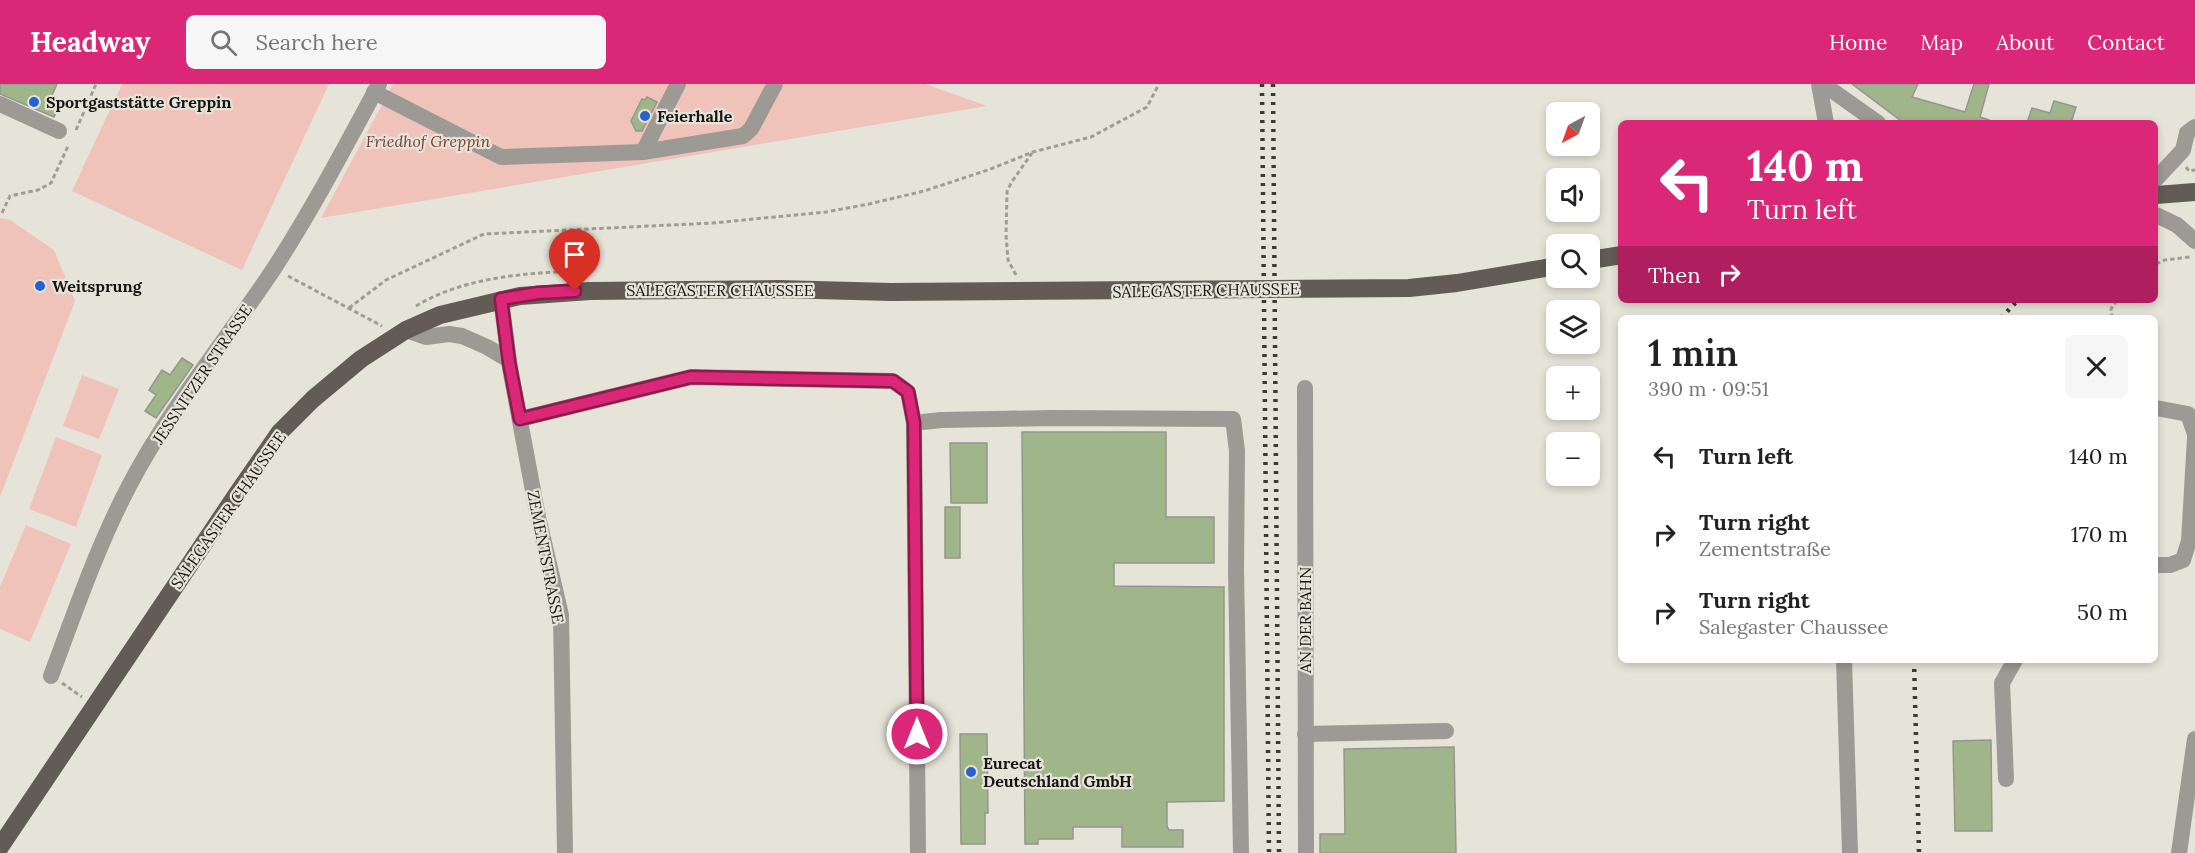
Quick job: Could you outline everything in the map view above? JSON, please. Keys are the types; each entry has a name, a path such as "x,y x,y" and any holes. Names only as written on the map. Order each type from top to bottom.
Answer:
{"main road":[{"path":"2158,195 2195,192"},
{"path":"1600,258 1618,256"},
{"name":"SALEGASTER CHAUSSEE","path":"0,847 7,829 95,706 280,432 335,379 361,359 406,330 440,315 501,299 538,293 779,289 902,292 1409,288 1457,283 1546,268"}],"street":[{"path":"643,152 678,84"},
{"path":"376,88 501,158 643,152 743,136 751,129 775,84"},
{"path":"1821,84 1869,120"},
{"path":"1821,84 1826,120"},
{"name":"JESSNITZER STRASSE","path":"51,676 103,537 130,484 164,425 273,270 308,216 376,88"},
{"path":"0,104 59,131"},
{"path":"2158,177 2183,150 2187,134 2195,127"},
{"path":"2158,216 2177,225 2195,240"},
{"name":"ZEMENTSTRASSE","path":"501,299 509,360 538,517 561,615 565,853"},
{"path":"406,330 426,337 449,334 462,336 509,360"},
{"path":"520,419 691,377 893,381 908,392 914,423 918,853"},
{"name":"AN DER BAHN","path":"1305,388 1306,853"},
{"path":"2158,408 2188,414 2195,436 2189,541 2183,560 2170,565 2158,565"},
{"path":"914,423 941,420 1052,418 1233,419 1237,451 1236,569 1241,853"},
{"path":"1844,663 1850,853"},
{"path":"2006,779 2002,683 2013,663"},
{"path":"1305,734 1446,732"},
{"path":"2179,853 2195,739"}],"path":[{"path":"349,308 386,280 484,234 713,223 826,212 924,191 1033,152 1091,137 1147,106 1159,84"},
{"path":"1016,277 1008,260 1007,192 1033,152"},
{"path":"2,213 10,196 38,190"},
{"path":"2158,263 2165,260 2195,257"},
{"path":"273,270 382,326"},
{"path":"51,676 95,706"}],"green space":[{"path":"122,84 329,84 242,270 72,191"},
{"name":"Friedhof Greppin","path":"393,84 925,84 987,106 321,218"},
{"path":"0,218 10,220 54,250 75,301 0,497"},
{"path":"82,375 119,389 99,439 63,426"},
{"path":"56,437 102,455 76,527 29,509"},
{"path":"26,525 71,544 30,642 0,629 0,587"}],"building":[{"name":"Sportgaststätte Greppin","path":"0,84 57,84 50,100 60,105 54,117 0,94"},
{"path":"1852,84 1918,84 1912,97 1965,112 1974,84 1989,84 1980,117 1989,120 1900,120"},
{"name":"Feierhalle","path":"647,97 657,102 642,131 636,131 631,121 642,99 645,100"},
{"path":"2054,101 2076,107 2072,120 2028,120 2032,108 2050,113"},
{"path":"182,358 193,365 156,418 145,411 156,395 149,390 162,370 170,375"},
{"path":"1022,432 1166,432 1166,517 1214,517 1214,563 1114,563 1114,586 1224,587 1224,801 1167,802 1167,826 1169,830 1183,830 1183,847 1122,847 1122,827 1073,827 1073,839 1038,839 1038,844 1025,844"},
{"path":"950,443 987,443 987,503 951,503"},
{"path":"945,507 960,507 960,558 945,558"},
{"name":"Eurecat Deutschland GmbH","path":"960,734 987,734 988,813 985,813 985,844 961,844"},
{"path":"1991,740 1992,831 1955,831 1953,741"},
{"path":"1454,747 1456,853 1320,853 1320,834 1345,834 1344,749"}],"railway":[{"path":"1262,84 1269,853"},
{"path":"1273,84 1279,853"},
{"path":"2004,315 2015,303"},
{"path":"1914,663 1919,853"}],"place":[{"name":"Sportgaststätte Greppin","path":"34,102"},
{"name":"Feierhalle","path":"645,116"},
{"name":"Weitsprung","path":"40,286"},
{"name":"Eurecat Deutschland GmbH","path":"971,772"}],"route":[{"path":"575,291 538,293 501,299 509,362 520,419 691,377 893,381 908,392 914,423 917,734"}]}
